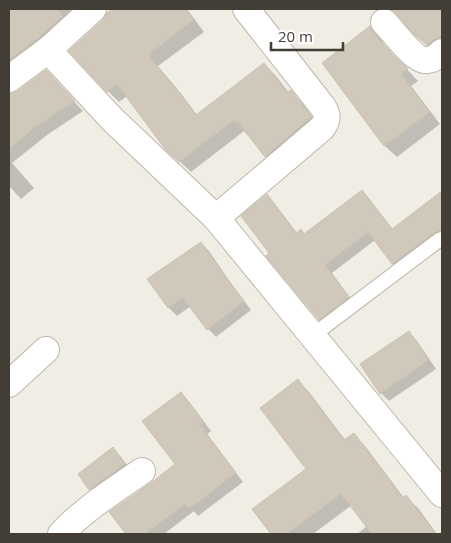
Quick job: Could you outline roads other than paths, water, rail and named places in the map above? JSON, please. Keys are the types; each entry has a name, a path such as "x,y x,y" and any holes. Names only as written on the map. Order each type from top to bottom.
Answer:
{"street":[{"path":"9,79 48,50 94,9"},
{"path":"216,218 322,128 328,114 246,9"},
{"path":"384,22 416,57 427,60 442,52"},
{"path":"48,50 112,120 216,218 442,494"},
{"path":"9,384 46,350"},
{"path":"61,534 67,527 142,471"}],"lane":[{"path":"312,336 442,239"}]}
